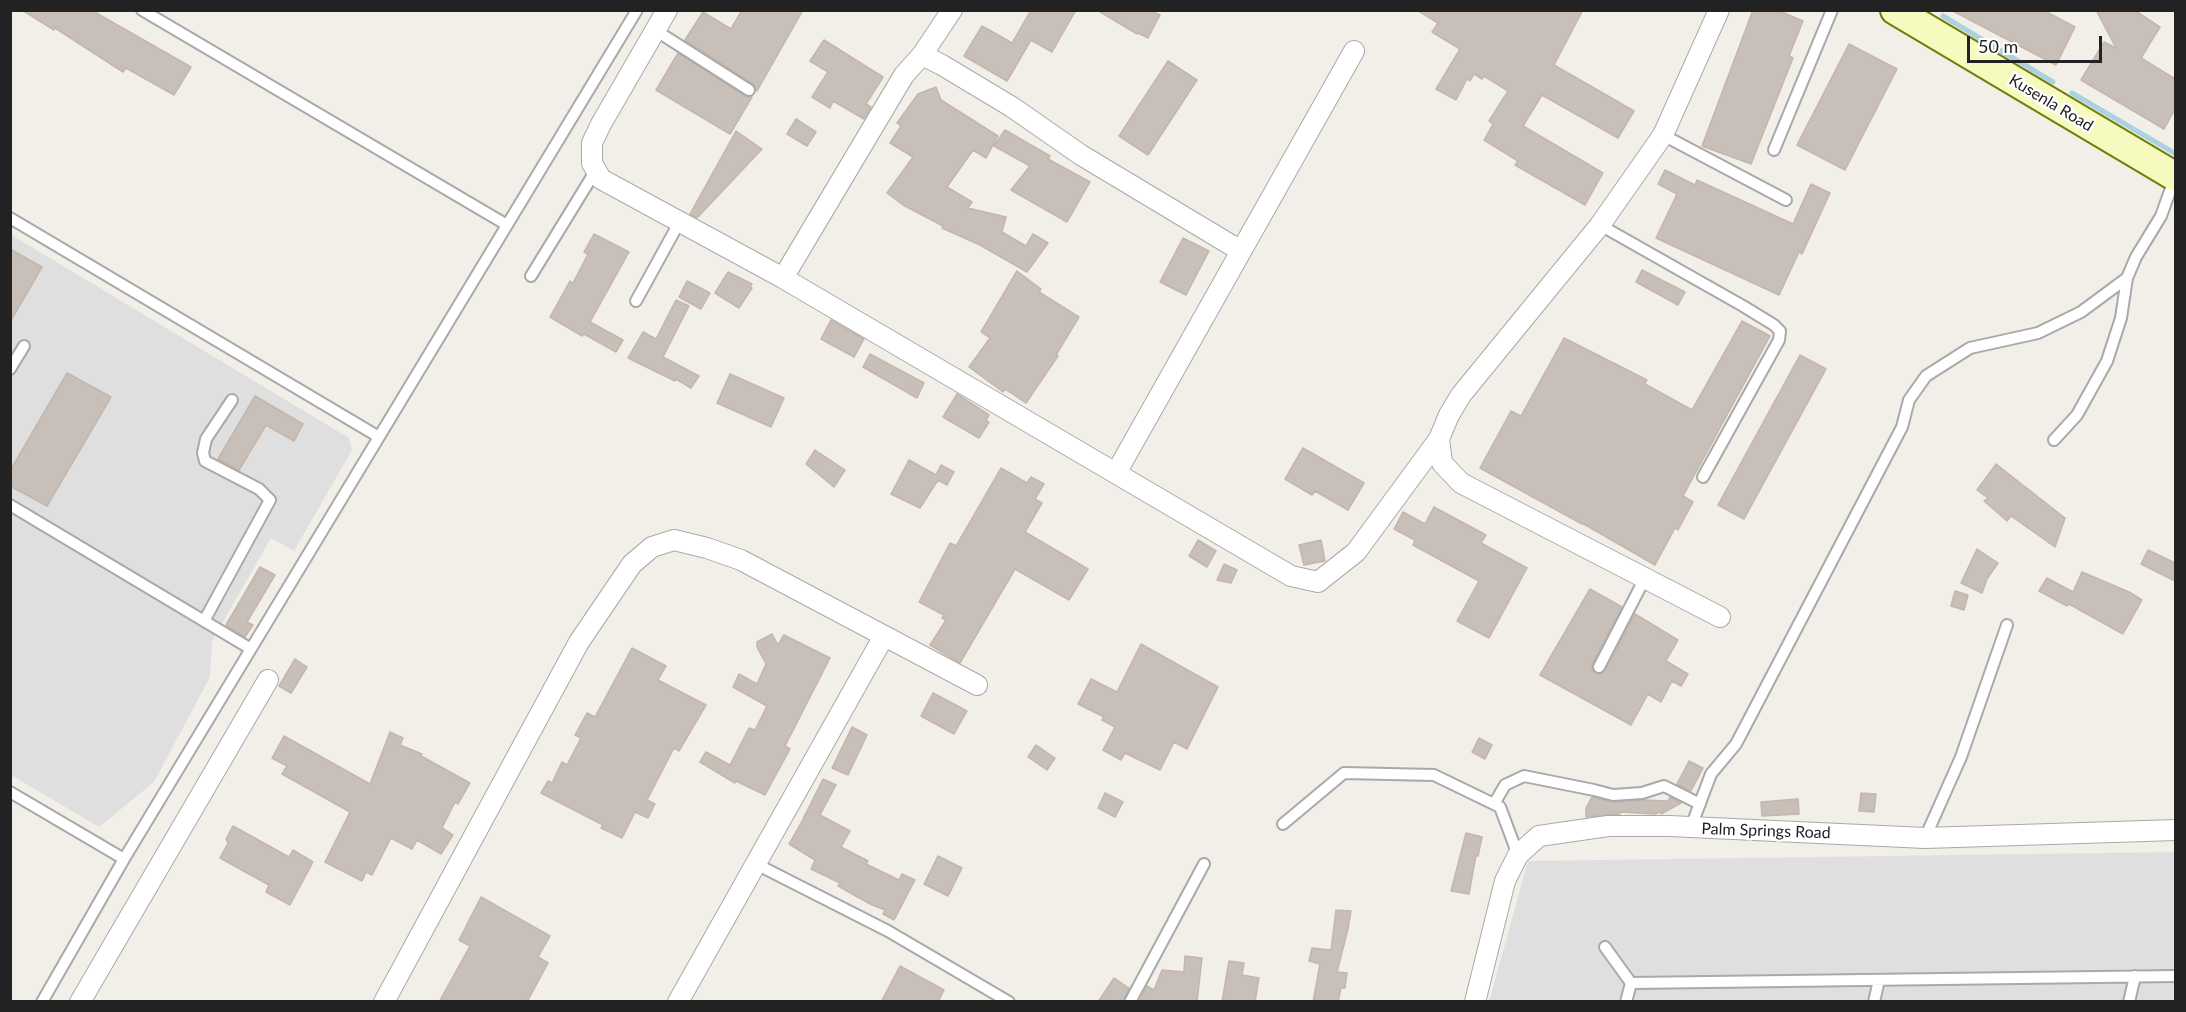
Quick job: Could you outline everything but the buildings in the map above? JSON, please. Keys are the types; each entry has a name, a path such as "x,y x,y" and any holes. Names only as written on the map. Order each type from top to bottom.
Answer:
{"main road":[{"name":"Kusenla Road","path":"1895,10 2175,176"}],"street":[{"path":"667,10 592,143 592,163 601,179 783,278 1291,576 1318,582 1356,552 1439,439 1461,395 1600,225 1664,135 1719,10"},
{"path":"783,278 904,75 922,55 952,10"},
{"path":"1116,473 1354,51"},
{"path":"922,55 1011,107 1081,155 1241,251"},
{"path":"1439,439 1442,463 1461,483 1720,617"},
{"path":"384,1002 579,642 632,564 652,547 674,540 741,560 977,686"},
{"path":"678,1002 884,636"},
{"path":"80,1002 268,680"},
{"name":"Palm Springs Road","path":"1475,1002 1505,881 1518,855 1539,836 1608,826 1925,837 2175,830"}],"lane":[{"path":"142,10 507,225"},
{"path":"1774,150 1832,10"},
{"path":"42,1002 124,860 633,12"},
{"path":"655,30 749,90"},
{"path":"1664,135 1786,200"},
{"path":"531,276 596,170"},
{"path":"2054,440 2077,415 2107,362 2121,318 2127,278 2136,257 2161,216 2175,176"},
{"path":"10,218 379,437"},
{"path":"636,301 680,221"},
{"path":"1600,225 1743,306 1780,331 1779,340 1703,477"},
{"path":"1691,828 1711,774 1736,744 1902,427 1909,400 1926,376 1970,348 2038,333 2081,312 2127,278"},
{"path":"10,369 24,346"},
{"path":"204,621 270,500 260,489 205,462 203,453 206,439 232,400"},
{"path":"10,505 251,649"},
{"path":"1599,667 1645,578"},
{"path":"1925,837 1961,757 2007,625"},
{"path":"1283,824 1344,773 1434,775 1500,807 1518,855"},
{"path":"1494,804 1505,786 1524,777 1613,795 1642,793 1664,786 1700,804"},
{"path":"10,792 124,860"},
{"path":"756,864 888,932 1009,1002"},
{"path":"1130,1002 1204,864"},
{"path":"1605,947 1631,983"},
{"path":"2128,1002 2135,976"},
{"path":"1631,983 2175,976"},
{"path":"1874,1002 1879,980"},
{"path":"1626,1002 1631,983"}],"shaded area":[{"path":"10,234 349,438 352,450 294,551 271,538 212,641 210,677 154,782 99,827 11,775"},
{"path":"2175,852 2175,1001 1489,1002 1528,861"}],"waterway":[{"path":"1943,16 2053,82"},
{"path":"2072,93 2176,154"}]}
